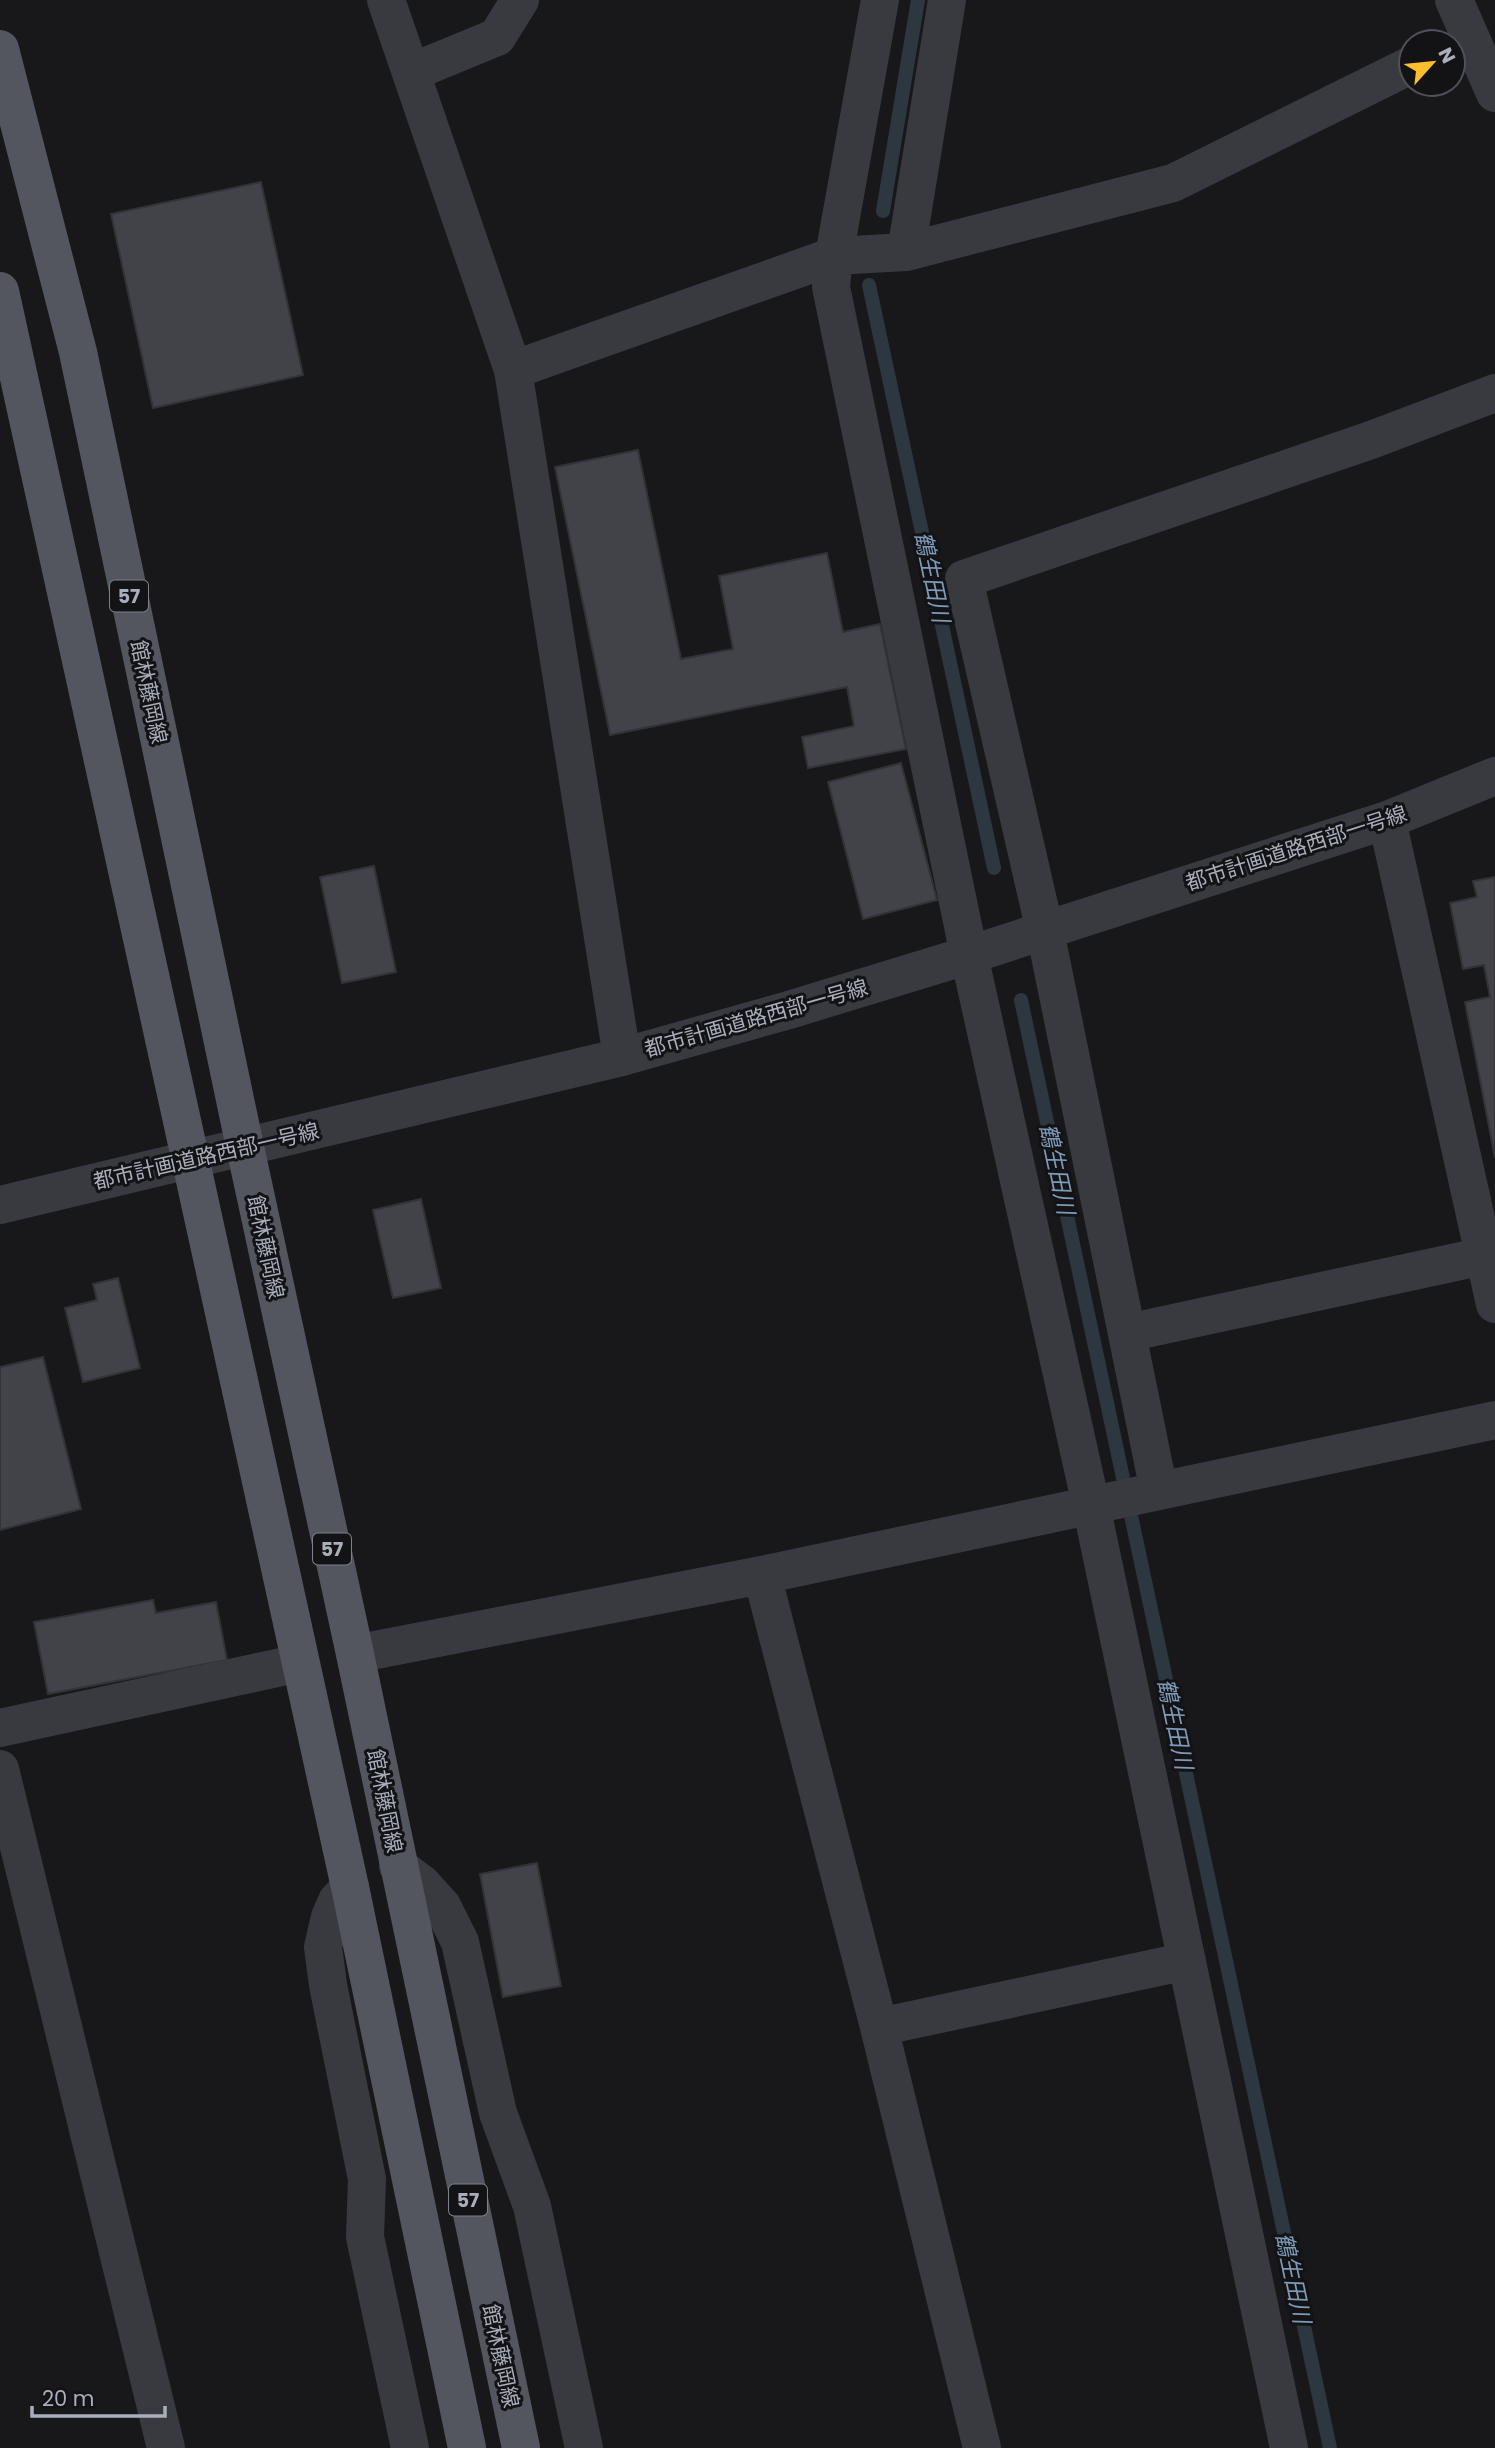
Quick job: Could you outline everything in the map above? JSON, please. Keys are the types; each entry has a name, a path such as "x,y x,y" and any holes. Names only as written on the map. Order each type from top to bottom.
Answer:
{"main road":[{"name":"館林藤岡線","path":"0,49 78,352 521,2448"},
{"name":"57","path":"0,291 8,366 190,1160 350,1887 467,2448"}],"street":[{"path":"386,0 513,370 622,1056"},
{"path":"412,72 497,37 520,0"},
{"path":"880,0 834,256 831,287 969,955 1125,1498"},
{"path":"906,252 947,0"},
{"path":"1454,0 1460,28"},
{"path":"1467,48 1495,93"},
{"path":"513,370 834,256 906,252 1173,183 1397,72"},
{"path":"1289,2448 1187,1961 1125,1498 1127,1333 1045,931 964,579 1371,440 1495,393"},
{"name":"都市計画道路西部一号線","path":"0,1205 622,1056 789,1010 1045,931 1387,820 1495,776"},
{"path":"1387,820 1495,1304"},
{"path":"1127,1333 1485,1256"},
{"path":"355,1654 762,1576 1495,1420"},
{"path":"762,1576 879,2027 982,2448"},
{"path":"0,1728 300,1663"},
{"path":"0,1769 166,2448"},
{"path":"397,1866 422,1884 442,1906 460,1942 498,2113 532,2206 583,2448"},
{"path":"350,1887 337,1901 323,1947 328,1985 367,2179 365,2237 410,2448"},
{"path":"879,2027 1187,1961"}],"building":[{"path":"261,182 303,375 153,408 111,214"},
{"path":"638,450 681,659 733,649 719,576 827,553 843,632 880,624 906,749 808,768 802,737 854,726 847,687 610,735 555,467"},
{"path":"901,763 937,900 863,919 828,782"},
{"path":"374,866 396,972 342,983 320,877"},
{"path":"1495,877 1495,1158 1465,1002 1490,997 1484,965 1463,969 1450,903 1477,897 1473,881"},
{"path":"421,1199 441,1288 393,1298 373,1210"},
{"path":"118,1278 140,1368 83,1382 65,1308 97,1300 93,1284"},
{"path":"43,1357 81,1509 0,1530 0,1367"},
{"path":"153,1600 156,1613 216,1602 227,1660 48,1694 34,1622"},
{"path":"537,1863 561,1986 503,1997 480,1874"}],"waterway":[{"name":"鶴生田川","path":"883,211 918,0"},
{"name":"鶴生田川","path":"869,285 994,868"},
{"name":"鶴生田川","path":"1021,1000 1330,2448"}]}
